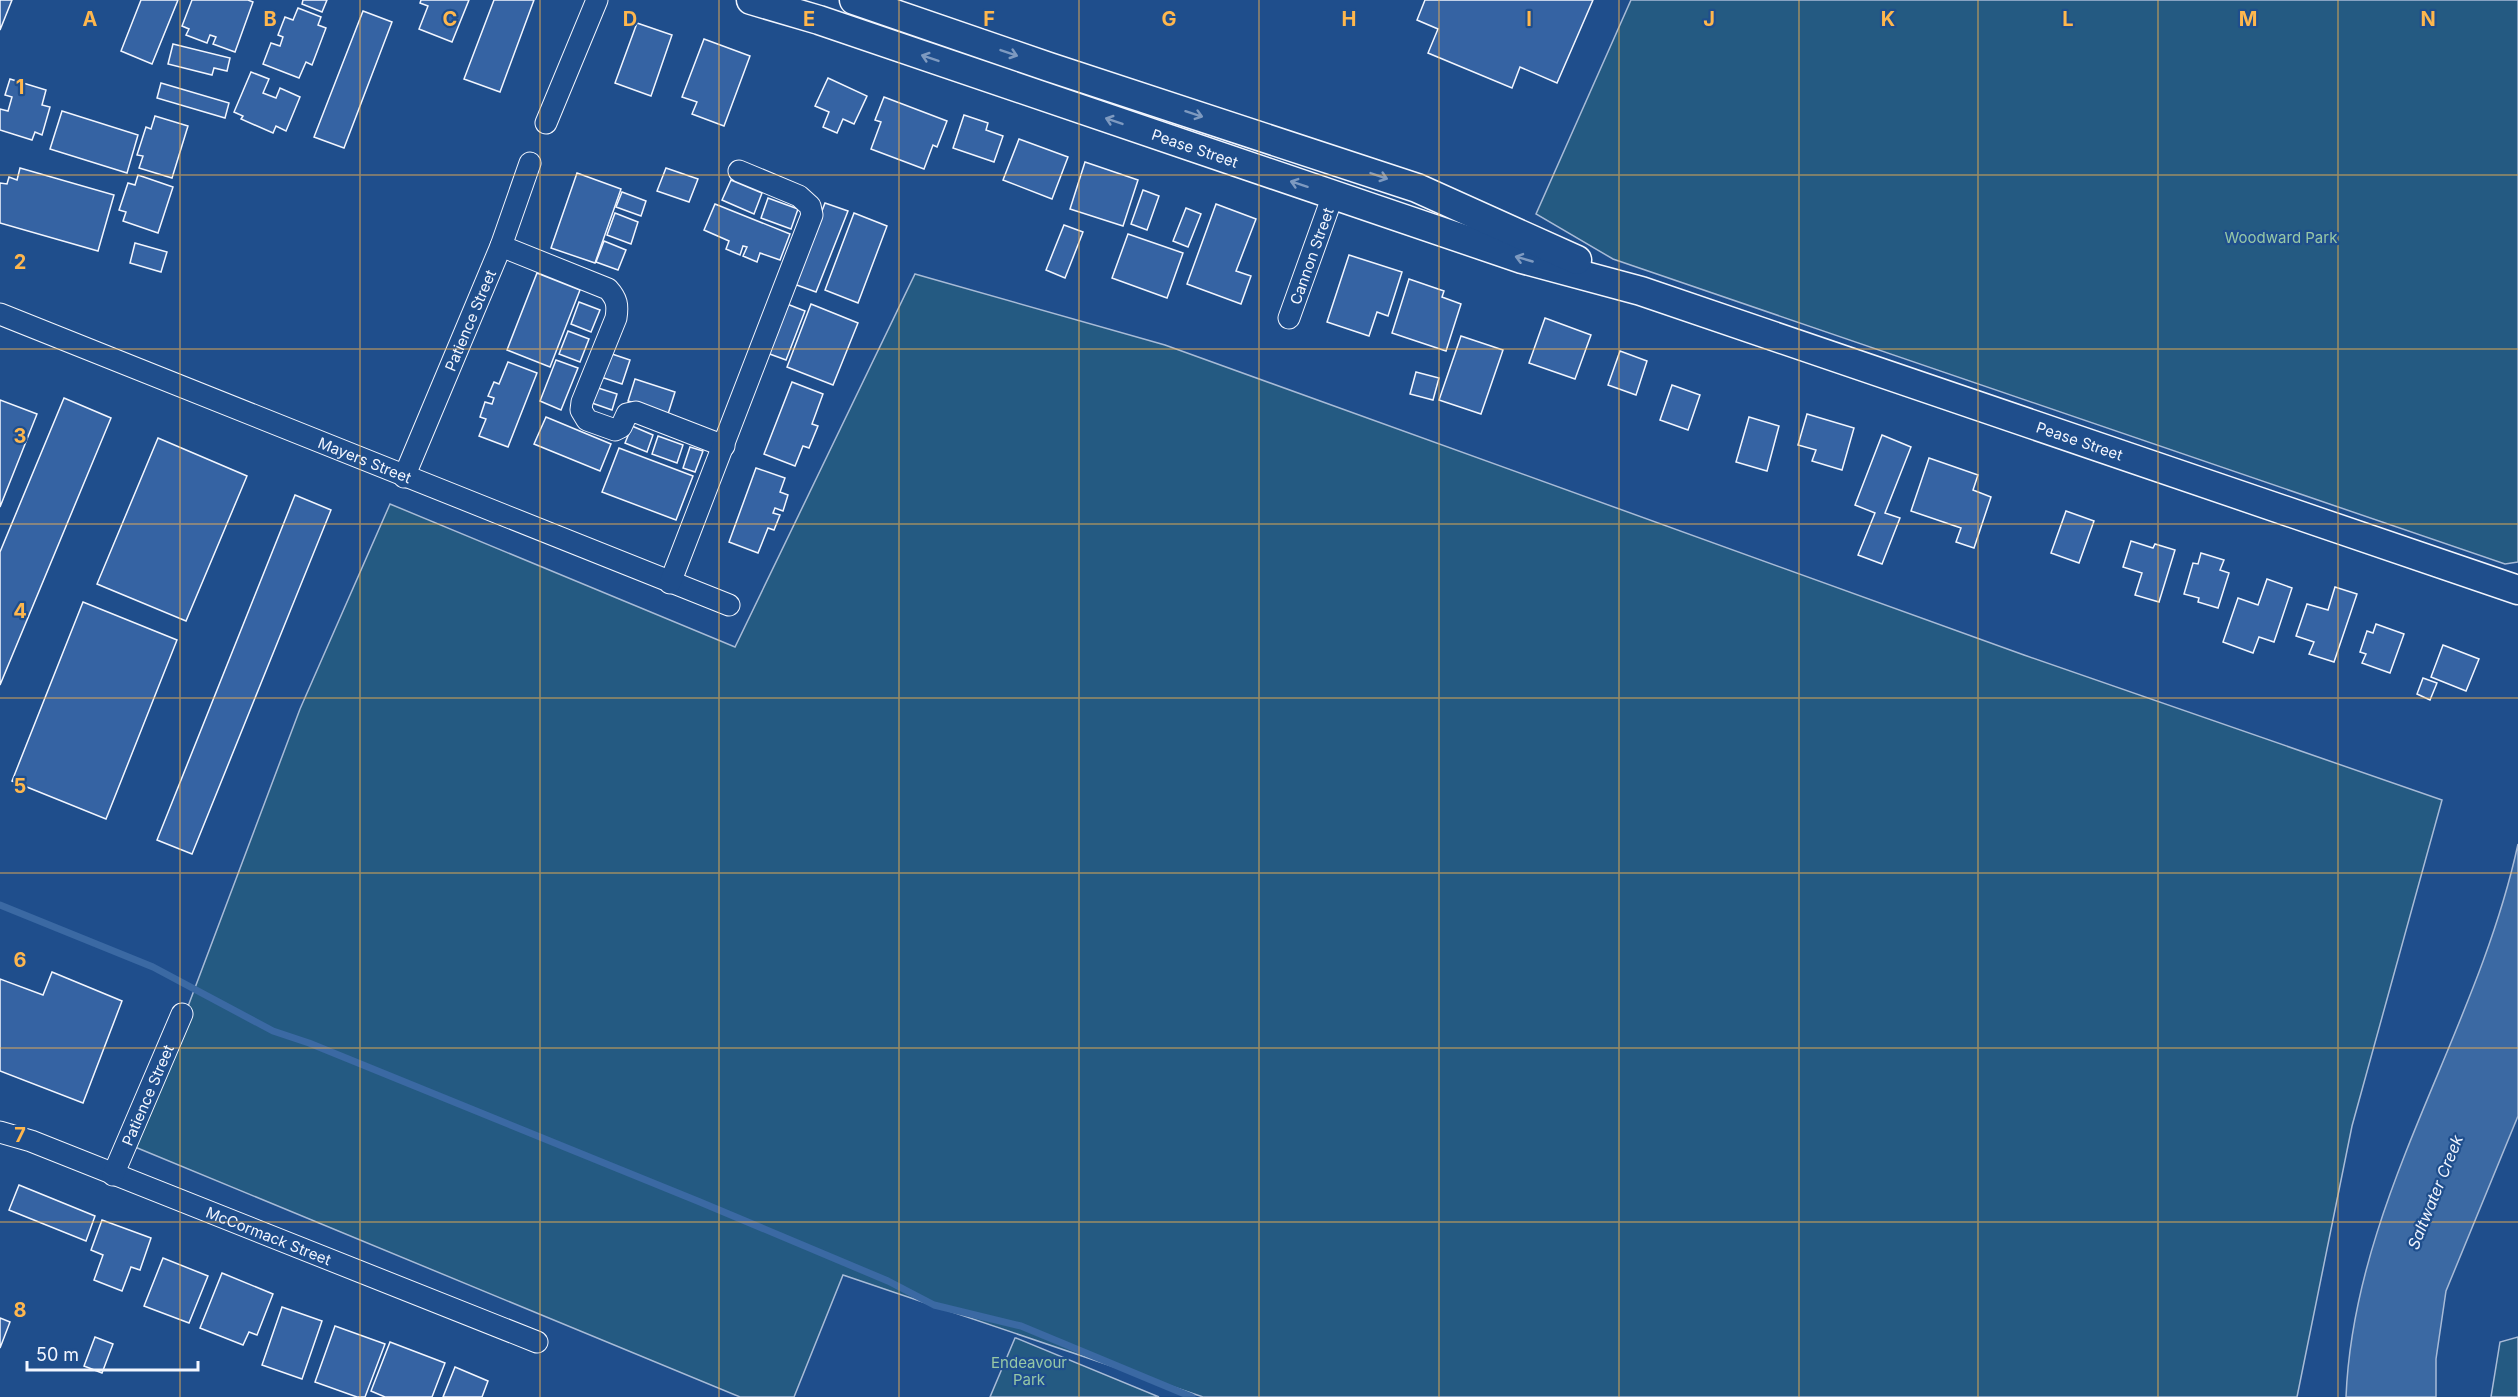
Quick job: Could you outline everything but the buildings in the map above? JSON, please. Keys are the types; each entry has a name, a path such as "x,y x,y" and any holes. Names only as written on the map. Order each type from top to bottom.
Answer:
{"street":[{"path":"546,123 597,0"},
{"name":"Pease Street","path":"751,0 819,20 1522,259 1641,291 2518,590"},
{"name":"Pease Street","path":"854,0 1417,188 1535,240 1641,291"},
{"name":"Patience Street","path":"404,477 501,246 530,163"},
{"path":"670,583 812,215 810,206 799,196 739,171"},
{"name":"Cannon Street","path":"1289,318 1333,195"},
{"path":"501,246 608,289 615,297 618,306 616,318 580,410 587,420 615,430 621,427 627,414 636,412 724,446"},
{"name":"Mayers Street","path":"0,314 729,605"},
{"name":"Patience Street","path":"113,1175 182,1014"},
{"name":"McCormack Street","path":"0,1132 31,1141 537,1342"}],"green space":[{"name":"Woodward Park","path":"1631,0 2518,0 2518,562 2505,564 1613,259 1536,214"},
{"path":"915,274 1165,345 2024,655 2442,800 2352,1126 2297,1397 1203,1397 843,1275 794,1397 740,1397 135,1147 300,709 390,504 735,647"},
{"path":"2518,1337 2518,1397 2491,1397 2500,1342"},
{"name":"Endeavour Park","path":"1016,1338 1159,1397 990,1397"}],"water":[{"name":"Saltwater Creek","path":"2518,844 2518,1116 2446,1291 2436,1359 2436,1397 2346,1397 2354,1324 2370,1254 2393,1186 2475,983 2499,914"}],"waterway":[{"path":"0,905 153,967 273,1031 309,1043 700,1202 888,1281 934,1305 1021,1326 1192,1397"}]}
